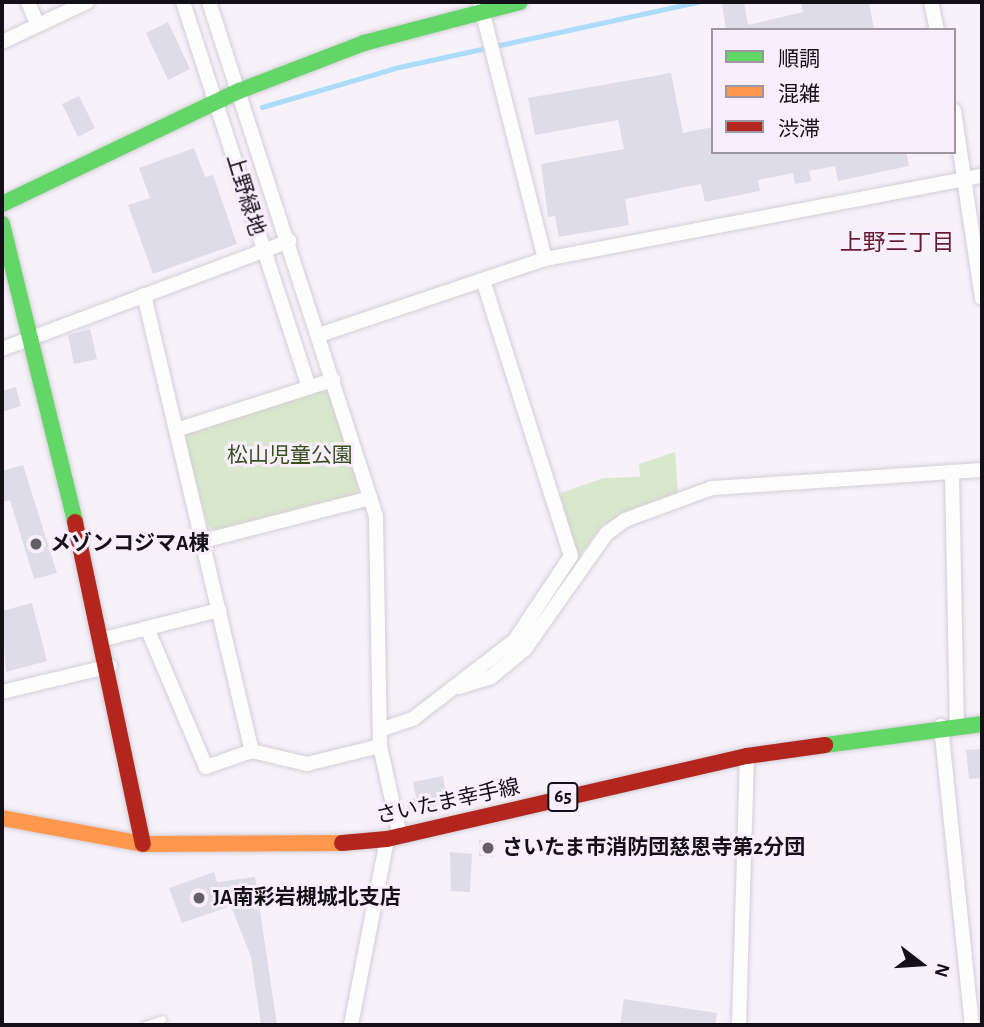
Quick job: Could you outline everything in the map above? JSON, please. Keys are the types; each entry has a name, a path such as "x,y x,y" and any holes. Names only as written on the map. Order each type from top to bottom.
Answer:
{"street":[{"path":"28,2 37,23"},
{"path":"2,42 37,23 87,2"},
{"name":"上野緑地","path":"183,2 309,388"},
{"path":"209,2 289,240 371,498 380,746 393,837 351,1025"},
{"path":"2,204 239,91 364,43 481,5 520,2"},
{"path":"931,2 937,28"},
{"path":"481,5 545,259"},
{"path":"956,117 976,178 982,298"},
{"path":"319,335 545,259 976,178"},
{"path":"2,224 104,639 143,844"},
{"path":"2,349 30,334 144,295 289,240"},
{"path":"380,730 414,718 459,687 515,640 571,556 483,281"},
{"path":"144,295 252,751"},
{"path":"176,430 334,380"},
{"path":"459,687 491,677 525,649 606,534 625,520 712,488 982,470"},
{"path":"952,472 949,726 972,1025"},
{"path":"202,541 371,498"},
{"path":"104,639 219,610"},
{"path":"147,628 206,767 252,751 307,764 380,746"},
{"path":"2,692 110,666"},
{"name":"さいたま幸手線","path":"2,818 143,844 264,848 393,837 747,756 949,726 982,724"},
{"path":"740,1025 747,756"}],"lane":[{"path":"145,1025 162,1019"}],"green space":[{"name":"松山児童公園","path":"319,390 328,391 359,483 356,494 215,530 208,526 185,442 188,432"},
{"path":"675,452 678,493 603,525 577,559 560,493 604,478 640,477 639,464"}],"building":[{"path":"744,2 748,25 803,12 801,2 869,2 874,28 726,28 722,4"},
{"path":"168,22 190,69 168,80 146,33"},
{"path":"671,73 683,133 711,127 711,154 906,154 909,166 838,181 835,166 809,171 811,181 795,184 793,173 758,180 760,191 705,202 701,184 625,199 629,225 559,237 555,216 548,217 541,164 624,149 618,120 535,135 528,98"},
{"path":"79,96 95,128 78,137 62,104"},
{"path":"194,148 205,177 213,175 237,244 153,274 128,205 150,198 139,168"},
{"path":"90,329 97,359 74,364 68,335"},
{"path":"16,387 21,406 2,412 2,391"},
{"name":"メゾンコジマA棟","path":"23,465 57,573 34,579 10,500 2,502 2,471"},
{"path":"32,603 47,661 6,672 2,611"},
{"path":"982,749 982,778 969,779 966,750"},
{"path":"443,776 448,808 409,815 406,800 416,798 413,782"},
{"path":"479,840 495,840 494,857 479,856"},
{"path":"450,852 472,854 470,892 451,891"},
{"path":"214,872 217,882 255,877 277,1025 261,1025 251,957 231,906 182,923 169,888"},
{"path":"624,999 717,1013 715,1025 620,1025"}],"waterway":[{"path":"262,107 399,67 698,2"}],"traffic: fast":[{"path":"2,204 239,91 364,43 520,2"},
{"path":"2,224 75,522"},
{"path":"825,745 982,724"}],"traffic: slow":[{"path":"2,818 143,844 342,843"}],"traffic: jam":[{"path":"75,522 143,844"},
{"path":"342,843 387,839 747,756 825,745"}],"place":[{"name":"メゾンコジマA棟","path":"36,544"},
{"name":"さいたま市消防団慈恩寺第2分団","path":"488,848"},
{"name":"JA南彩岩槻城北支店","path":"199,898"}],"district":[{"name":"上野三丁目","path":"897,244"}]}
